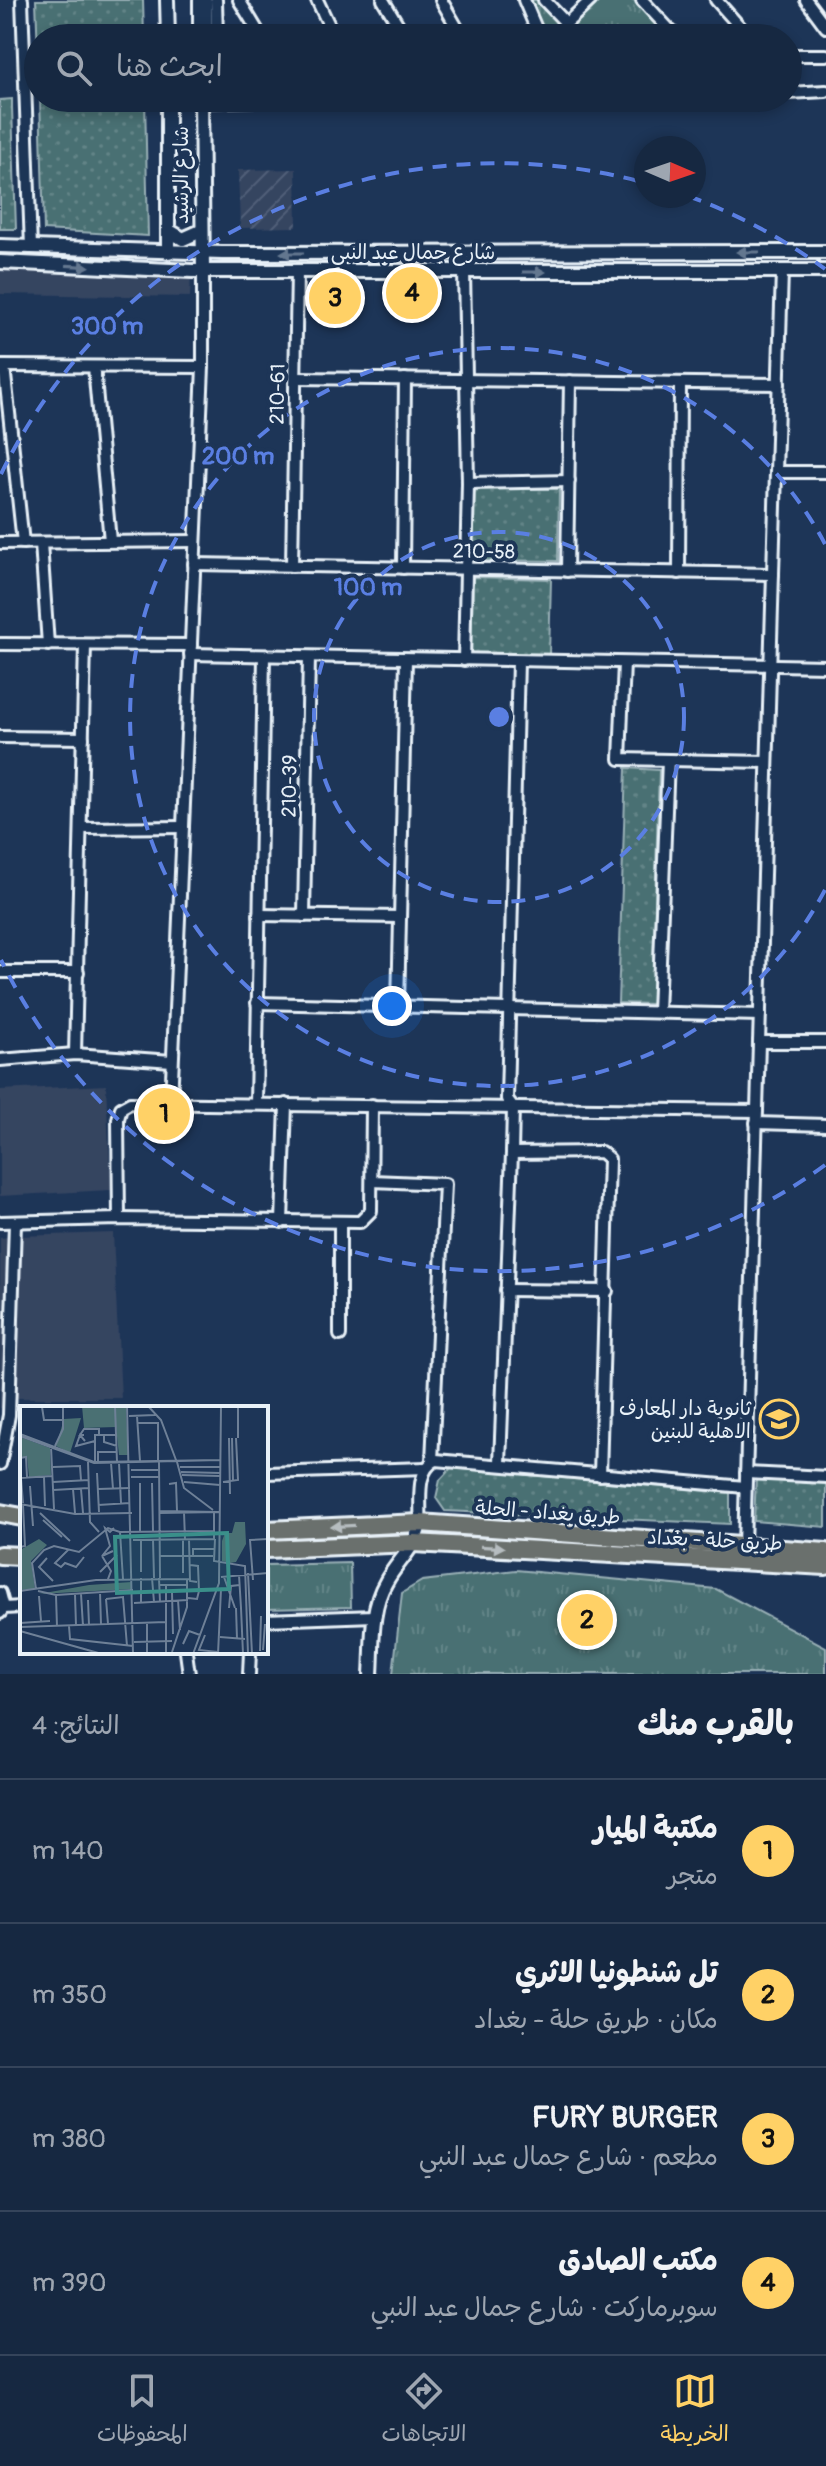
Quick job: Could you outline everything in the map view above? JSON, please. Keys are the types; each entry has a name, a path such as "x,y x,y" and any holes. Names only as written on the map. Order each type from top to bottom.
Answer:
{"main road":[{"path":"0,1513 20,1517"},
{"name":"طريق بغداد - الحلة","path":"268,1530 420,1523 826,1552"},
{"name":"طريق حلة - بغداد","path":"268,1549 414,1543 826,1566"},
{"path":"0,1555 20,1556"}],"street":[{"path":"22,0 24,55"},
{"path":"167,0 168,24"},
{"path":"200,0 200,24"},
{"path":"206,0 207,24"},
{"path":"216,0 217,24"},
{"path":"239,0 254,24"},
{"path":"317,0 328,24"},
{"path":"383,0 398,24"},
{"path":"441,0 455,24"},
{"path":"524,0 534,24"},
{"path":"544,0 566,23 591,0"},
{"path":"642,0 664,24"},
{"path":"716,0 737,24"},
{"path":"806,0 826,27"},
{"path":"802,55 826,55"},
{"path":"802,92 826,91"},
{"path":"26,112 31,248"},
{"name":"شارع الرشيد","path":"168,252 169,112"},
{"name":"شارع الرشيد","path":"203,271 201,231 206,112"},
{"path":"168,230 183,239 201,231"},
{"name":"شارع جمال عبد النبي","path":"0,246 168,252 826,252"},
{"name":"شارع جمال عبد النبي","path":"0,262 203,271 826,271"},
{"path":"171,1102 203,367 203,271"},
{"name":"210-61","path":"292,566 297,271"},
{"path":"464,271 468,483 464,660"},
{"path":"744,1546 782,271"},
{"path":"23,543 2,366 203,367"},
{"path":"94,367 110,541"},
{"path":"296,378 779,384"},
{"path":"403,568 405,379"},
{"path":"567,571 570,381"},
{"path":"679,573 680,383"},
{"path":"776,472 826,472"},
{"path":"468,483 569,481"},
{"path":"0,543 195,541"},
{"path":"41,543 48,645"},
{"name":"210-58","path":"194,564 773,574"},
{"path":"0,644 85,645 264,656 826,666"},
{"path":"75,1054 85,645"},
{"path":"256,1104 264,656"},
{"name":"210-39","path":"304,916 309,657"},
{"path":"398,1006 406,659"},
{"path":"500,1463 512,1153 513,1107 507,1099 518,661"},
{"path":"624,663 620,759 767,762"},
{"path":"0,737 83,738"},
{"path":"658,1012 668,760"},
{"path":"81,828 183,827"},
{"path":"259,915 400,917"},
{"path":"0,972 78,972"},
{"path":"257,1003 760,1015"},
{"path":"759,1042 826,1042"},
{"path":"0,1060 75,1054 172,1061"},
{"path":"119,1219 121,1108 130,1103 757,1111"},
{"path":"282,1222 286,1104"},
{"path":"0,1222 119,1219 340,1222 367,1218 371,1211 372,1105"},
{"path":"756,1123 826,1125"},
{"path":"512,1153 601,1152 607,1155 610,1164 600,1475"},
{"path":"371,1674 374,1616 384,1584 414,1543 429,1465 445,1184 372,1181"},
{"path":"340,1222 340,1335"},
{"path":"0,1464 9,1415 15,1223"},
{"path":"506,1290 607,1291"},
{"path":"268,1473 500,1463 745,1487"},
{"path":"746,1473 826,1477"},
{"path":"0,1593 2,1611"},
{"path":"268,1620 374,1616"},
{"path":"186,1654 189,1674"},
{"path":"249,1674 250,1654"}],"shaded area":[{"path":"296,169 297,227 240,228 238,170"},
{"path":"0,266 191,272 190,297 0,294"},
{"path":"106,1085 111,1190 0,1196 0,1090"},
{"path":"113,1233 121,1398 16,1398 18,1236"},
{"path":"9,1237 3,1408 0,1408 0,1238"}],"green space":[{"path":"36,0 143,0 144,24 37,24"},
{"path":"524,0 544,0 566,23 591,0 642,0 664,24 534,24"},
{"path":"12,99 16,229 0,229 0,100"},
{"path":"40,112 145,112 148,236 44,230"},
{"path":"472,488 559,489 558,561 472,560"},
{"path":"473,577 551,579 549,655 471,653"},
{"path":"626,768 659,770 652,1004 618,1003"},
{"path":"451,1468 730,1493 730,1524 445,1511 436,1498 440,1480"},
{"path":"756,1477 826,1483 826,1527 754,1521"},
{"path":"350,1563 351,1607 268,1609 268,1565"},
{"path":"516,1570 716,1589 826,1647 826,1674 393,1674 402,1593 422,1581"}],"place":[{"name":"مكتب الصادق","path":"412,293"},
{"name":"FURY BURGER","path":"335,298"},
{"name":"مكتبة الميار","path":"164,1114"},
{"name":"ثانوية دار المعارف الاهلية للبنين","path":"779,1419"},
{"name":"تل شنطونيا الاثري","path":"587,1620"}]}
